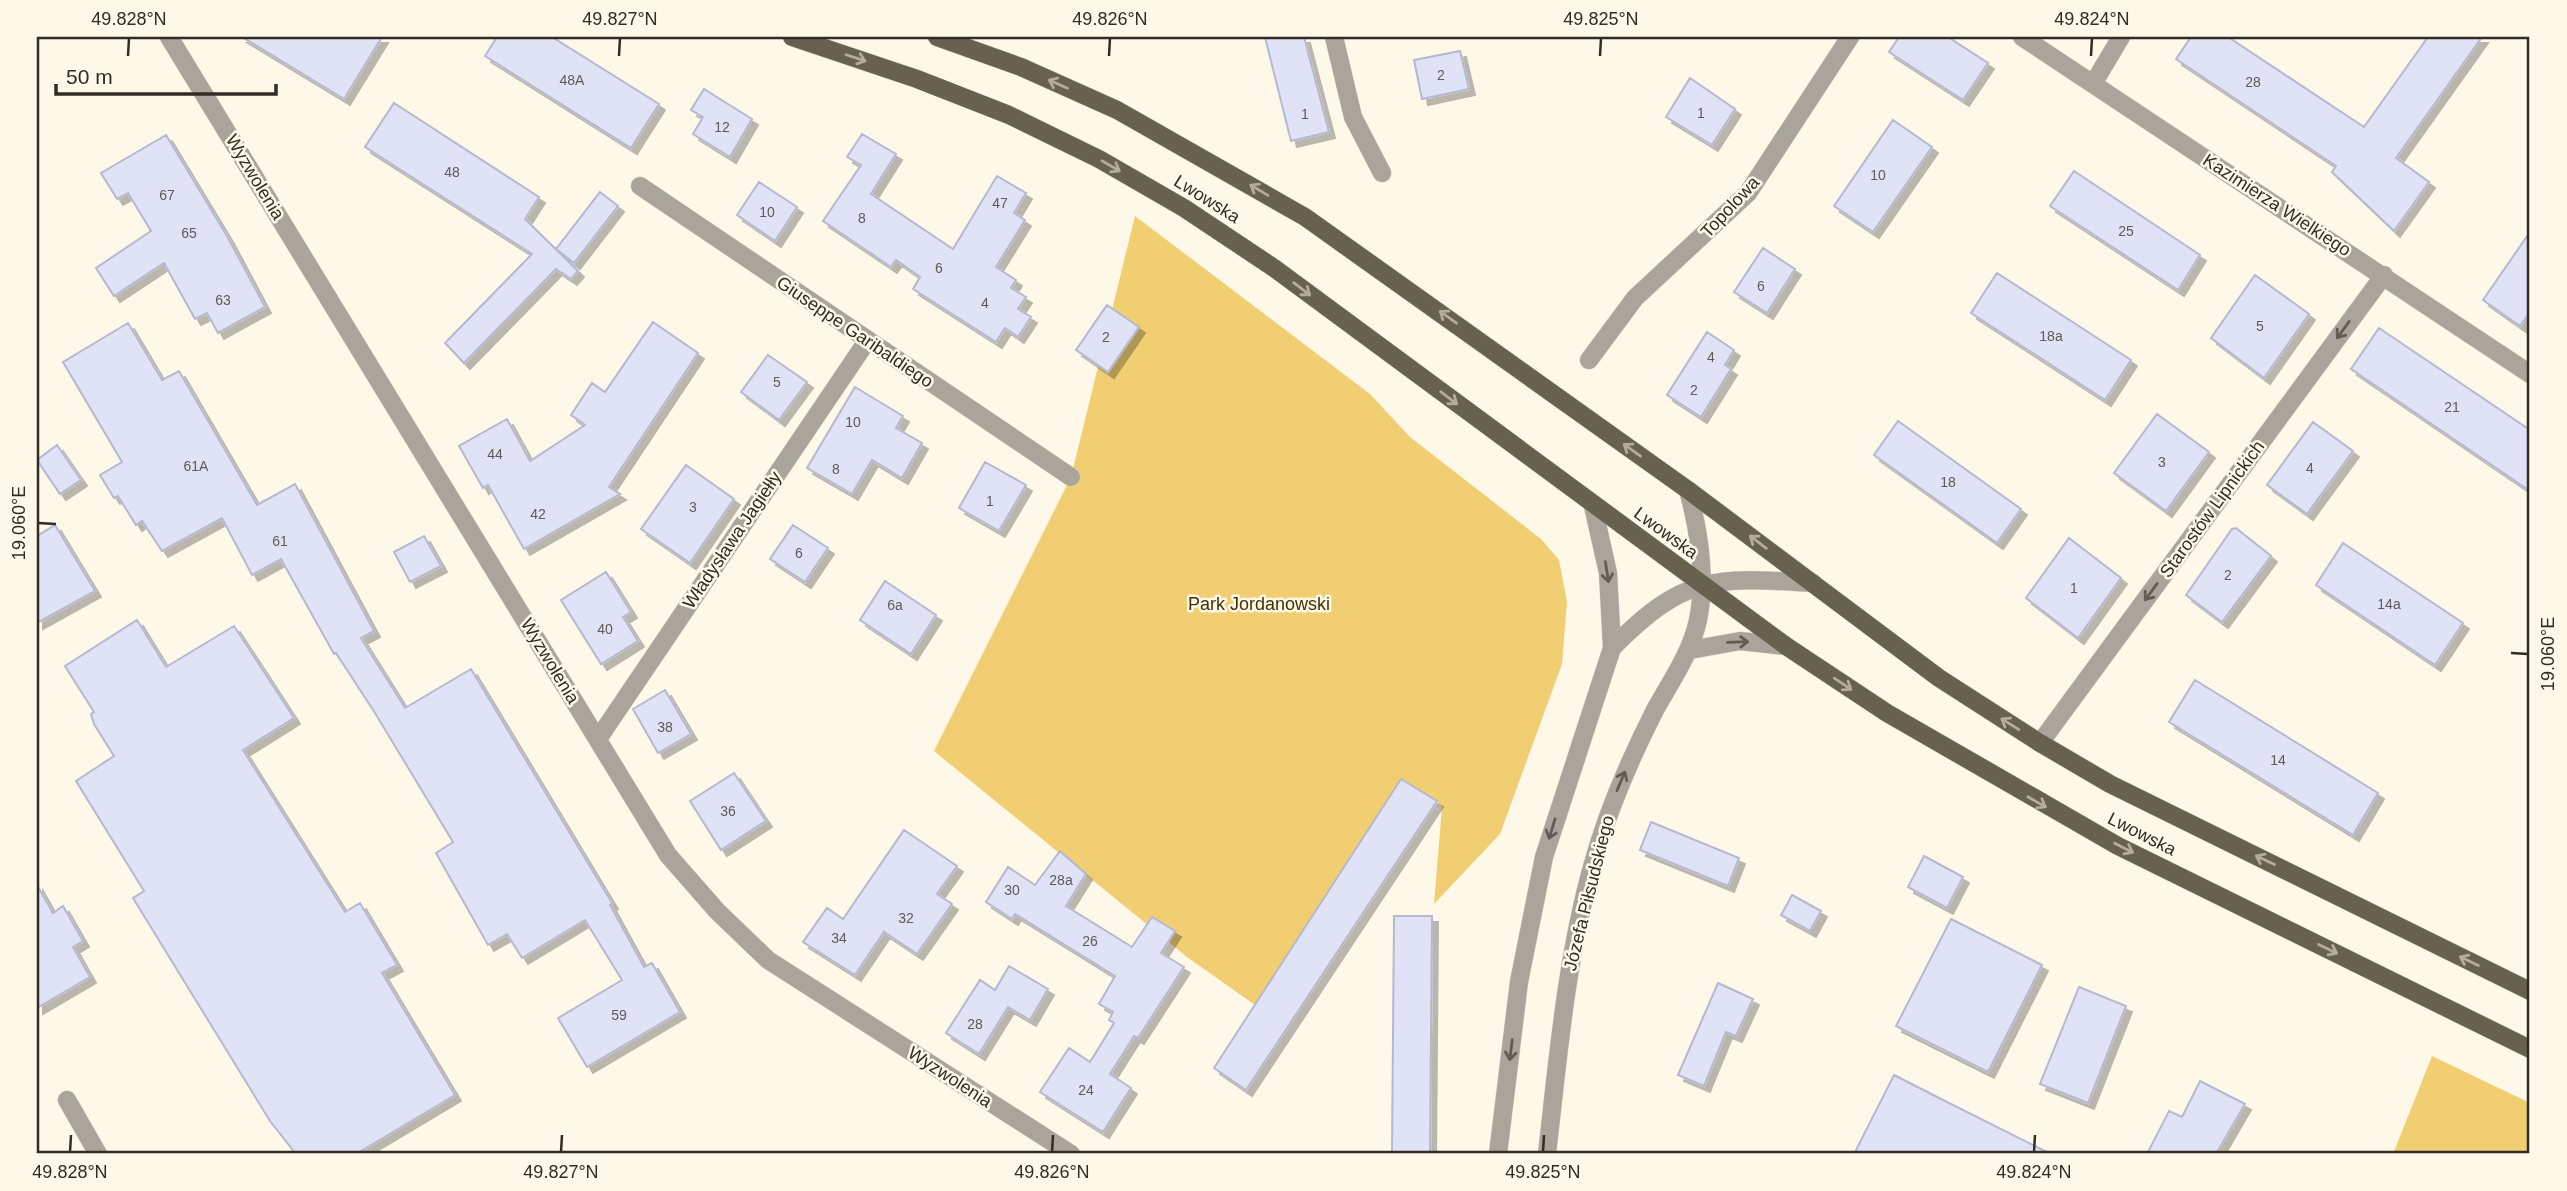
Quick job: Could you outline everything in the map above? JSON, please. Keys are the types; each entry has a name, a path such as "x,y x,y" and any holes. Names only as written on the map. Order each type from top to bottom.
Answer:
{"main road":[{"name":"Lwowska","path":"792,37 917,79 1009,115 1099,159 1184,208 1274,268 1786,646 1887,713 2063,817 2530,1049"},
{"name":"Lwowska","path":"937,37 1021,67 1117,110 1305,217 1688,489 1939,678 2040,743 2123,790 2530,991"}],"street":[{"name":"Wyzwolenia","path":"169,37 668,855 717,911 768,960 1070,1154"},
{"path":"1334,37 1353,117 1382,173"},
{"name":"Topolowa","path":"1589,360 1635,299 1748,193 1850,37"},
{"name":"Kazimierza Wielkiego","path":"2022,37 2530,374"},
{"path":"2093,84 2121,37"},
{"name":"Giuseppe Garibaldiego","path":"640,186 1071,477"},
{"name":"Starostów Lipnickich","path":"2040,743 2384,275"},
{"name":"Władysława Jagiełły","path":"598,739 867,341"},
{"name":"Józefa Piłsudskiego","path":"1547,1154 1567,988 1591,869 1607,815 1627,767 1690,650 1699,618 1700,552 1688,489"},
{"path":"1498,1154 1519,982 1544,857 1612,648 1608,573 1593,506"},
{"path":"1612,648 1649,612 1701,584 1757,579 1813,583"},
{"path":"1690,650 1740,641 1786,646"},
{"path":"67,1100 98,1154"}],"green space":[{"name":"Park Jordanowski","path":"1135,216 1370,394 1410,437 1541,539 1559,560 1567,602 1562,664 1500,834 1434,904 1442,807 1437,801 1255,1005 1187,957 934,751 1071,477"},
{"path":"2432,1056 2530,1103 2530,1154 2393,1154"}],"building":[{"path":"242,37 382,37 344,99"},
{"path":"497,37 552,37 659,104 631,148 485,56"},
{"path":"1265,37 1304,37 1329,132 1291,141"},
{"path":"1899,37 1948,37 1988,63 1963,100 1889,52"},
{"path":"2191,37 2228,37 2364,127 2428,37 2482,37 2396,158 2429,182 2394,231 2332,172 2336,166 2176,59"},
{"path":"1460,51 1469,89 1422,99 1414,60"},
{"path":"1690,78 1735,109 1712,145 1666,117"},
{"path":"704,89 752,119 730,157 693,134 703,117 691,110"},
{"path":"394,103 539,197 525,219 578,271 571,279 556,269 464,363 445,343 532,254 365,147"},
{"path":"1893,120 1932,147 1873,232 1834,206"},
{"path":"862,134 896,154 871,194 953,249 997,176 1026,193 1014,213 1025,220 996,267 1016,280 1011,288 1026,297 1018,309 1031,317 1018,337 1005,328 996,342 913,289 920,277 896,260 891,267 823,221 861,165 847,157"},
{"path":"166,135 227,236 265,307 218,333 207,313 195,319 164,263 114,296 96,268 151,231 128,193 117,199 101,173"},
{"path":"2074,171 2200,255 2178,290 2050,206"},
{"path":"759,182 797,207 775,241 737,215"},
{"path":"600,192 618,206 574,263 556,249"},
{"path":"2530,232 2530,312 2520,326 2483,300"},
{"path":"1763,248 1795,269 1767,313 1734,292"},
{"path":"1997,273 2131,360 2105,400 1971,313"},
{"path":"2255,275 2309,314 2264,378 2211,338"},
{"path":"1107,305 1139,327 1108,372 1076,350"},
{"path":"653,322 698,353 609,487 620,494 524,549 488,485 483,488 459,446 507,419 530,461 585,425 571,415 592,383 605,392"},
{"path":"128,323 162,380 179,371 257,505 295,484 374,631 361,638 405,708 471,669 612,903 610,905 644,967 652,963 680,1012 587,1067 558,1018 622,980 585,920 522,958 507,934 488,945 436,853 453,842 375,713 336,653 334,654 281,559 252,575 222,518 162,551 142,521 136,525 118,496 114,498 100,475 122,462 63,362"},
{"path":"2379,328 2530,430 2530,491 2351,369"},
{"path":"1707,332 1734,350 1725,365 1731,369 1701,417 1667,395"},
{"path":"768,355 807,382 779,420 741,392"},
{"path":"855,387 903,416 896,428 922,443 902,478 872,460 852,494 807,468"},
{"path":"2157,414 2209,452 2166,511 2114,473"},
{"path":"1898,421 2021,509 1997,543 1874,455"},
{"path":"2313,422 2353,451 2307,514 2267,485"},
{"path":"57,445 81,480 60,494 37,460"},
{"path":"985,462 1026,485 999,531 959,508"},
{"path":"686,465 734,499 690,563 641,529"},
{"path":"55,525 95,591 37,623 37,536"},
{"path":"793,525 828,548 805,582 770,559"},
{"path":"2236,528 2271,556 2222,622 2186,595 2232,529"},
{"path":"424,536 441,566 410,582 394,552"},
{"path":"2069,538 2121,578 2078,638 2026,598"},
{"path":"2343,543 2463,623 2435,665 2316,585"},
{"path":"606,572 631,612 623,617 638,641 601,664 561,600"},
{"path":"885,581 936,615 911,654 860,620"},
{"path":"137,620 166,667 234,626 294,718 243,750 345,912 360,903 397,965 382,973 455,1095 356,1154 296,1154 270,1121 133,898 144,891 76,781 114,756 94,724 91,714 94,712 65,666"},
{"path":"2195,680 2378,793 2353,835 2169,722"},
{"path":"665,690 691,734 658,753 633,709"},
{"path":"734,773 766,821 721,850 690,801"},
{"path":"1401,779 1437,801 1246,1090 1214,1068"},
{"path":"1651,822 1739,858 1728,886 1640,850"},
{"path":"904,830 957,866 937,894 952,904 917,954 884,932 855,975 803,942 827,908 843,919"},
{"path":"1060,851 1086,874 1066,906 1132,947 1152,917 1175,931 1161,953 1184,967 1138,1038 1134,1036 1110,1074 1131,1088 1103,1132 1040,1092 1069,1048 1090,1062 1114,1023 1109,1020 1113,1012 1099,1004 1115,976 1015,914 1012,919 986,902 1008,867 1035,885"},
{"path":"1924,856 1963,877 1947,908 1908,887"},
{"path":"37,885 53,913 63,906 83,941 73,947 90,977 37,1008"},
{"path":"1792,895 1821,911 1810,931 1781,915"},
{"path":"1394,916 1432,916 1430,1154 1392,1154"},
{"path":"1951,919 2042,965 1988,1072 1896,1026"},
{"path":"1009,966 1048,989 1030,1020 1008,1007 979,1054 946,1033 980,980 995,990"},
{"path":"1718,983 1753,999 1736,1036 1726,1032 1704,1086 1678,1075"},
{"path":"2079,987 2126,1006 2088,1103 2040,1084"},
{"path":"1894,1075 1949,1103 2051,1154 1854,1154"},
{"path":"2200,1081 2245,1104 2216,1154 2147,1154 2169,1111 2182,1117"}]}
